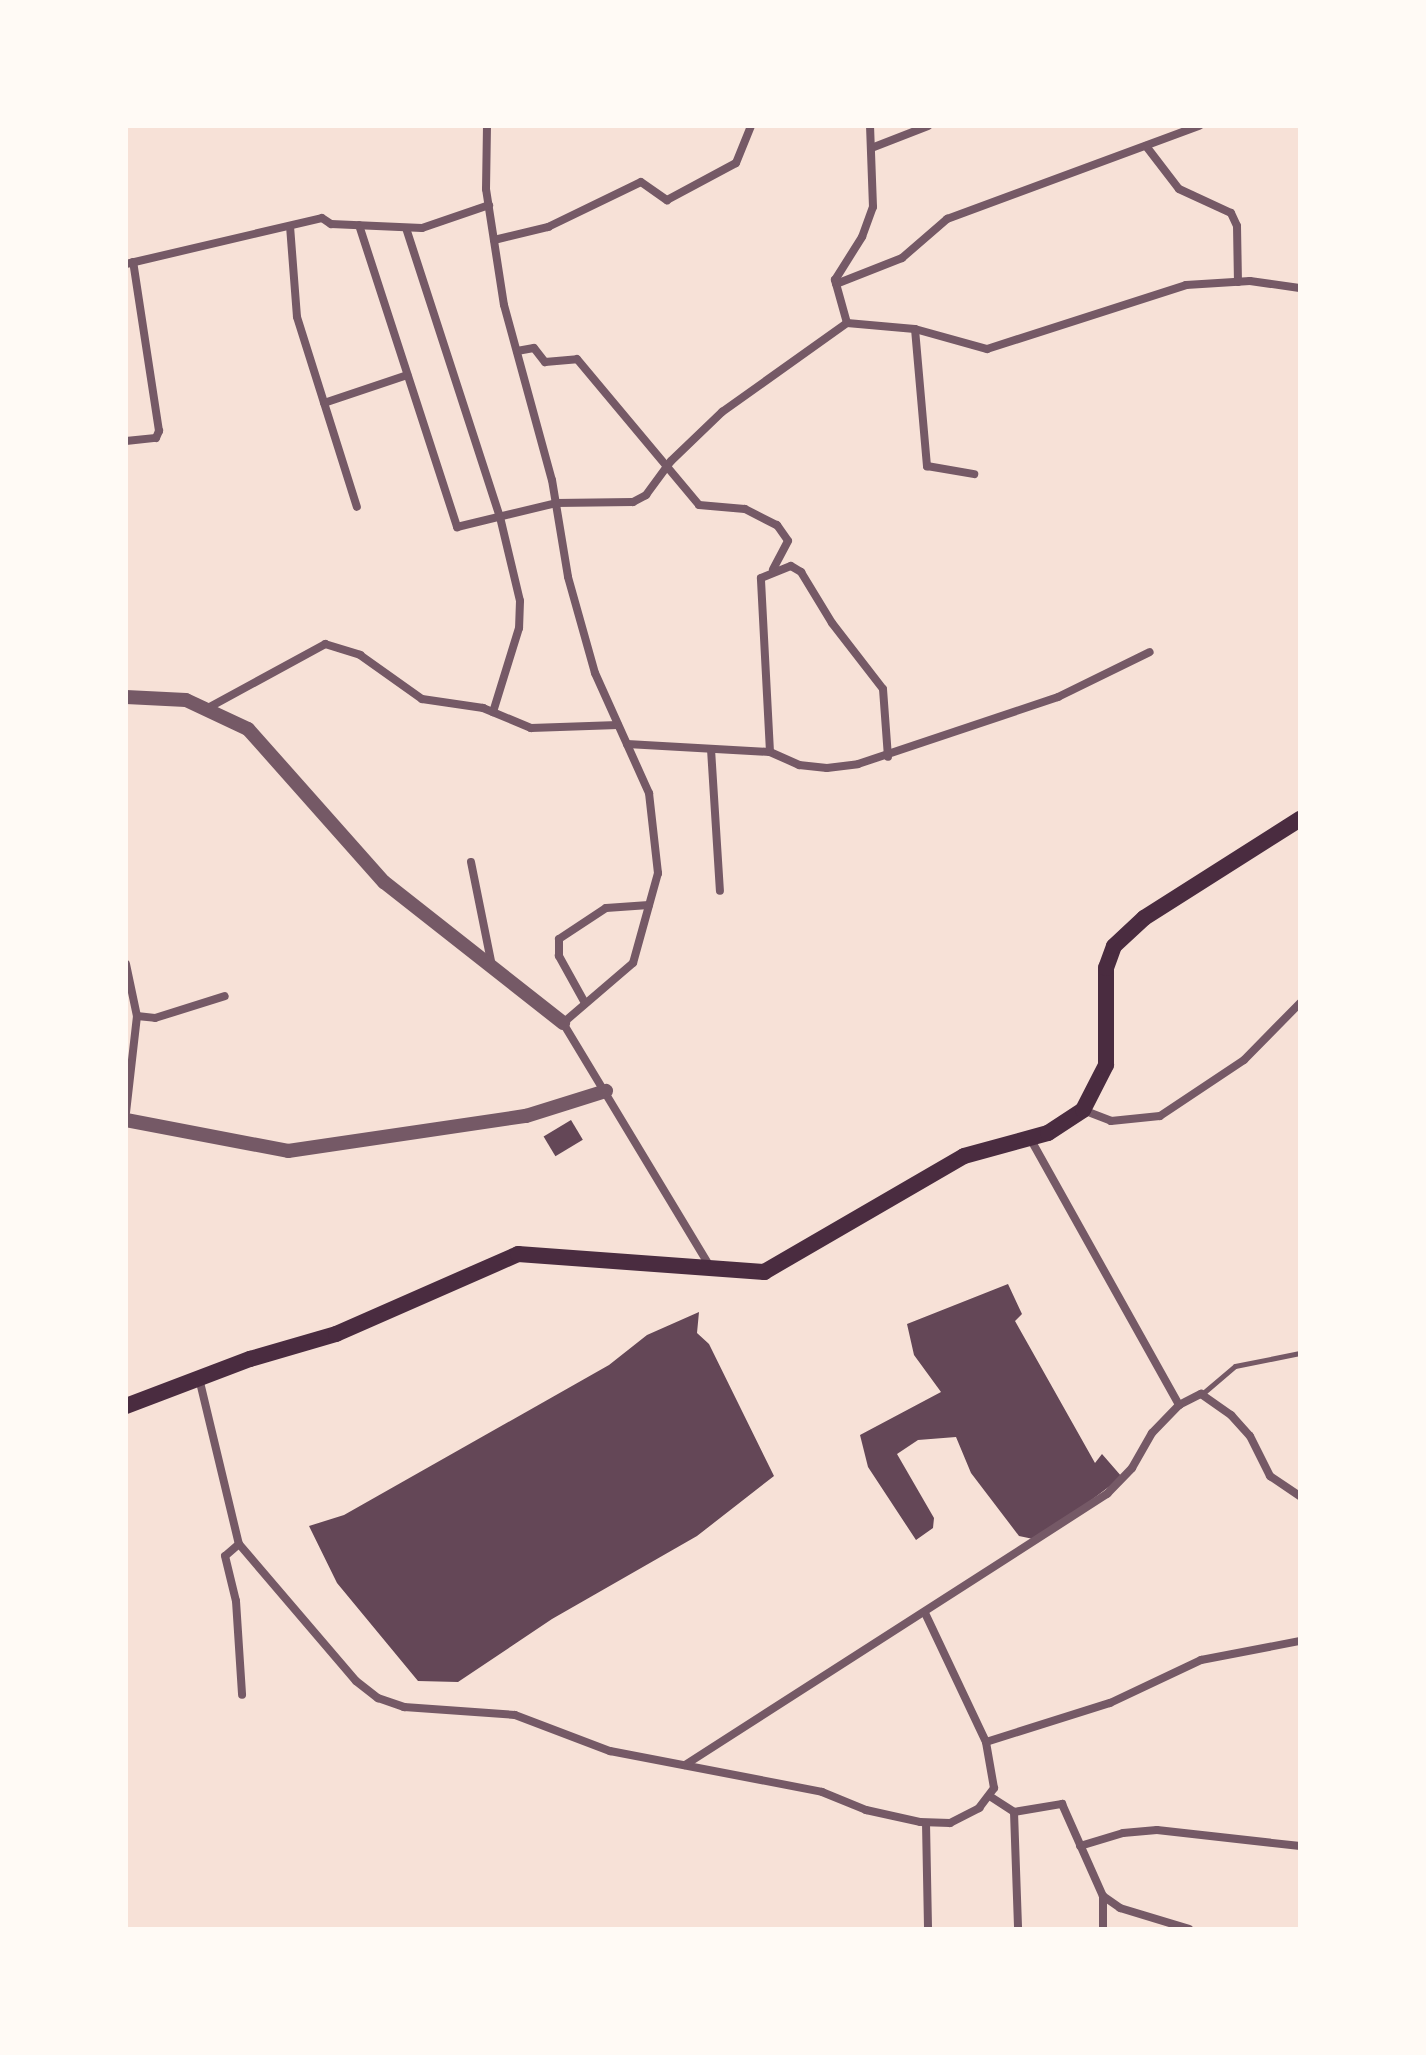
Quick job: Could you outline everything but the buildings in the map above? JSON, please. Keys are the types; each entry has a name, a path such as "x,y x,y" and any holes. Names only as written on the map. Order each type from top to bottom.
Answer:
{"main road":[{"path":"126,1406 199,1378 336,1334 518,1254 713,1272 764,1272 964,1156 1031,1140 1083,1110 1106,1065 1106,968 1114,946 1144,918 1300,819"}],"street":[{"path":"487,126 489,205 494,240 517,351 556,503 568,577 595,673 649,793 658,873 633,963 563,1023"},
{"path":"494,240 548,227 641,182 667,200 736,163 751,126"},
{"path":"847,323 836,284 869,221 874,147 870,126"},
{"path":"874,147 928,126"},
{"path":"836,284 902,258 947,219 1199,126"},
{"path":"1146,146 1179,189 1231,213 1237,226 1238,282"},
{"path":"126,441 156,438 159,431 129,263 322,218 359,225 422,228 489,205"},
{"path":"359,225 456,526 556,503 633,502 660,481 671,461 784,363 847,323 915,329 987,349 1186,285 1238,282 1300,288"},
{"path":"290,226 297,317 357,507"},
{"path":"406,228 500,517 522,619 493,712"},
{"path":"915,329 927,466 974,474"},
{"path":"517,351 534,348 545,362 577,359 699,505 737,507 777,525 788,541 773,569 761,582 770,752"},
{"path":"324,403 407,375"},
{"path":"773,569 791,566 801,572 832,623 874,673 886,706 888,757"},
{"path":"205,709 325,644 360,655 422,699 493,712 531,728 618,725"},
{"path":"627,744 770,752 799,765 827,768 888,757 1058,697 1150,652"},
{"path":"126,697 186,700 248,729 384,882 563,1023 713,1272"},
{"path":"711,749 720,891"},
{"path":"471,862 480,886 492,967"},
{"path":"585,1003 559,956 559,939 606,908 649,905"},
{"path":"126,964 137,1016 129,1036 126,1113"},
{"path":"137,1016 155,1018 225,996"},
{"path":"1083,1110 1111,1121 1160,1116 1244,1060 1300,1003"},
{"path":"126,1120 288,1151 526,1116 606,1091"},
{"path":"1031,1140 1179,1405"},
{"path":"199,1378 239,1544 277,1594 378,1698 404,1707 515,1715 610,1751 822,1792 866,1810 926,1823 959,1820 991,1797"},
{"path":"684,1765 1107,1494 1179,1405 1201,1394 1231,1415 1250,1436 1270,1476 1300,1496"},
{"path":"239,1544 225,1556 236,1601 242,1695"},
{"path":"925,1613 986,1742 991,1797"},
{"path":"986,1742 1110,1703 1201,1660 1300,1641"},
{"path":"991,1797 1014,1812 1060,1803 1103,1896 1103,1929"},
{"path":"1014,1812 1018,1929"},
{"path":"926,1823 928,1929"},
{"path":"1080,1846 1123,1833 1157,1830 1300,1846"},
{"path":"1103,1896 1120,1908 1189,1929"}],"lane":[{"path":"1201,1394 1216,1377 1235,1366 1300,1353"}]}
